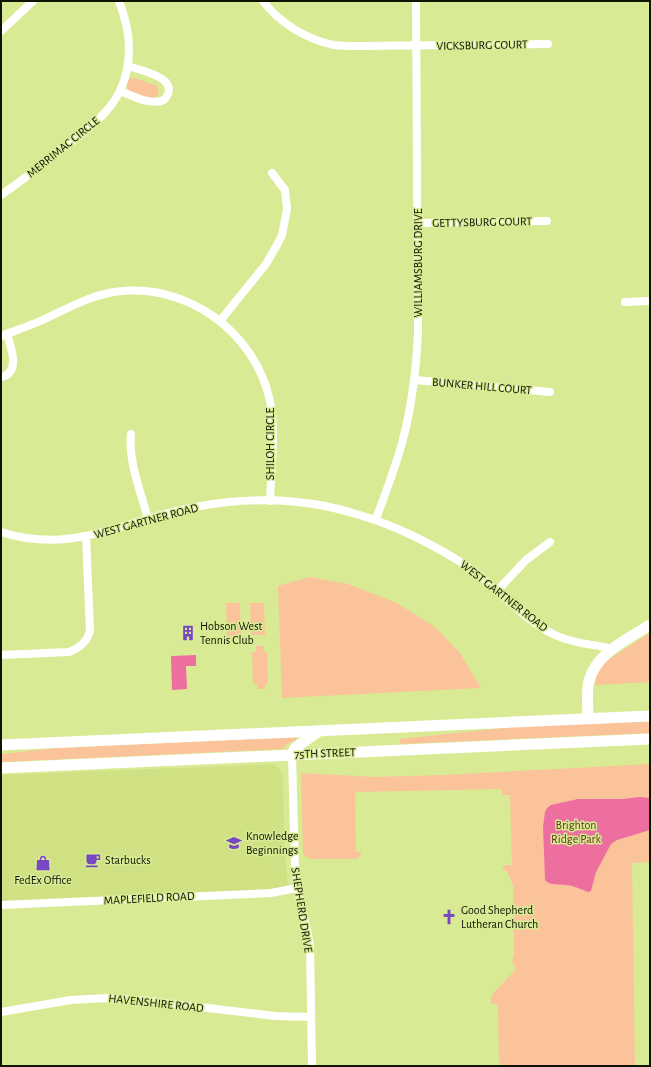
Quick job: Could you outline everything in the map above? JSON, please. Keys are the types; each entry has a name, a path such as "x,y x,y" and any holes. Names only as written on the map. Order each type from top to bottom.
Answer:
{"main road":[{"path":"588,718 588,691 590,675 598,662 613,649 650,625"},
{"name":"75TH STREET","path":"1,745 650,716"},
{"path":"292,754 295,748 320,730"},
{"name":"75TH STREET","path":"1,768 650,739"}],"street":[{"path":"1,31 33,1"},
{"name":"MERRIMAC CIRCLE","path":"1,195 96,122 112,104 120,91 125,80 128,66 129,38 127,25 119,1"},
{"name":"VICKSBURG COURT","path":"264,1 274,13 295,30 319,41 335,45 416,46 548,44"},
{"name":"WILLIAMSBURG DRIVE","path":"376,519 391,480 402,443 415,380 418,333 416,1"},
{"path":"120,91 140,99 154,102 164,100 169,91 169,86 161,77 128,66"},
{"path":"220,321 266,264 282,235 287,209 285,190 272,173"},
{"name":"GETTYSBURG COURT","path":"418,223 547,221"},
{"name":"SHILOH CIRCLE","path":"1,377 8,374 13,361 4,335 24,328 79,302 94,296 114,292 133,291 164,294 185,300 208,312 234,333 251,356 265,382 270,401 272,418 270,501"},
{"path":"625,302 650,301"},
{"name":"BUNKER HILL COURT","path":"415,380 550,392"},
{"path":"131,434 130,444 132,460 148,519"},
{"name":"WEST GARTNER ROAD","path":"1,532 36,539 66,539 86,536 201,506 237,502 270,501 325,506 376,519 415,536 456,559 477,574 522,612 553,634 573,642 592,644 613,649"},
{"path":"1,655 69,652 76,649 86,641 90,631 86,536"},
{"path":"497,591 526,560 550,542"},
{"name":"SHEPHERD DRIVE","path":"292,754 295,868 297,888 310,946 312,1066"},
{"name":"MAPLEFIELD ROAD","path":"1,905 271,893 297,888"},
{"name":"HAVENSHIRE ROAD","path":"1,1012 71,1000 106,998 150,1001 267,1016 311,1017"}],"shaded area":[{"path":"196,655 196,666 186,666 187,689 172,690 171,656"},
{"path":"273,764 281,771 283,780 284,842 288,891 1,904 1,775"},
{"path":"640,797 650,798 650,830 617,840 611,844 596,872 591,891 588,892 568,885 552,884 545,880 543,827 547,808 551,805 578,799 622,799"}],"green space":[{"path":"130,78 135,78 157,86 159,92 155,98 150,98 129,91 126,84"},
{"path":"309,577 348,584 397,603 435,627 460,653 481,688 282,698 278,586"},
{"path":"226,603 240,603 241,635 227,636"},
{"path":"250,603 264,603 265,635 251,635"},
{"path":"650,633 650,682 595,685 597,674 606,661"},
{"path":"256,646 264,646 264,652 267,652 268,684 265,684 265,689 257,689 257,684 253,684 252,652 256,652"},
{"path":"650,721 650,733 400,744 400,739 512,727"},
{"path":"296,737 296,740 287,744 282,749 1,762 1,754 58,748"},
{"name":"Brighton Ridge Park","path":"650,764 650,862 632,863 635,1066 503,1066 499,1062 498,1004 491,1004 491,996 516,969 512,961 514,955 513,885 508,873 502,868 505,865 512,865 510,795 502,795 502,789 355,792 356,852 362,852 359,857 356,859 310,859 303,854 301,773 375,777 444,775"}],"place":[{"name":"Hobson West Tennis Club","path":"188,633"},
{"name":"Knowledge Beginnings","path":"234,843"},
{"name":"Starbucks","path":"93,860"},
{"name":"FedEx Office","path":"43,863"},
{"name":"Good Shepherd Lutheran Church","path":"449,917"}]}
